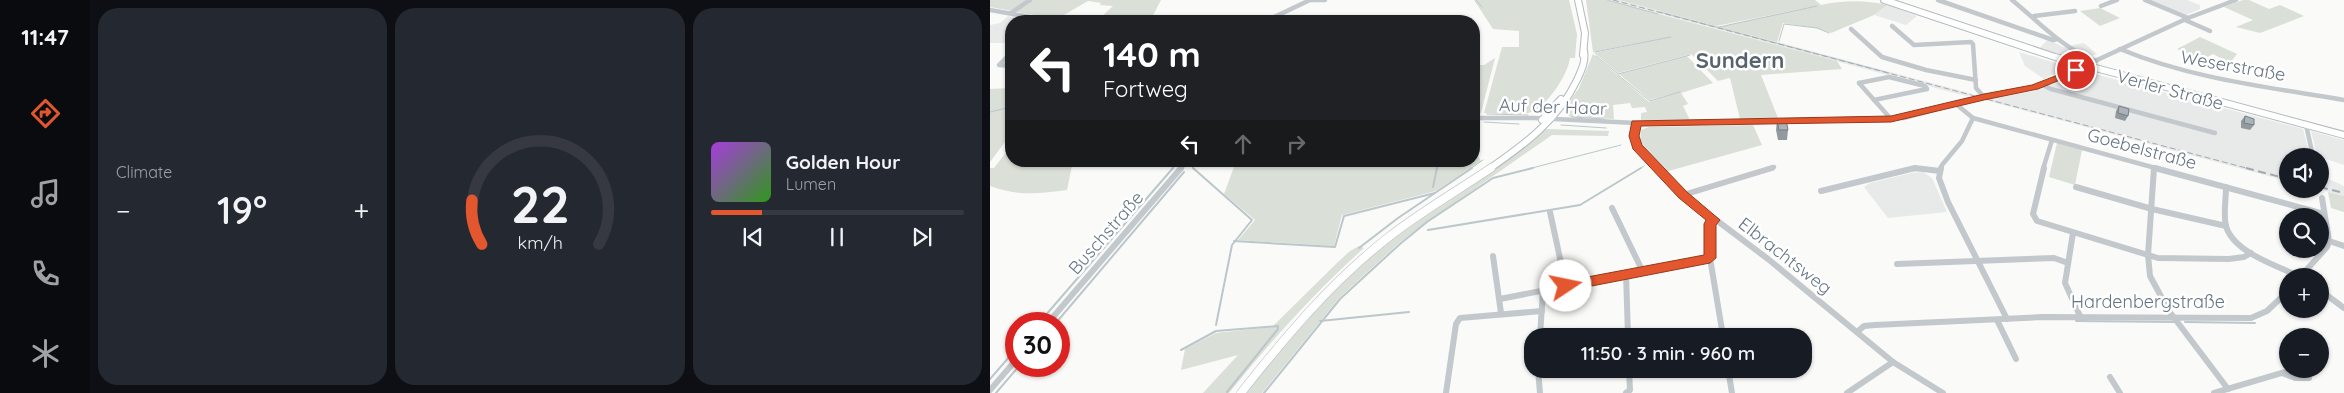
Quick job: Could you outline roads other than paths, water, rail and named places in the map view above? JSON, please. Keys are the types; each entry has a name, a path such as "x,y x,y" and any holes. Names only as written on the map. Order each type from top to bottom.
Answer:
{"main road":[{"path":"1241,393 1276,347 1317,301 1338,281 1385,240 1519,146 1567,100 1579,76 1585,55 1585,34 1579,0"},
{"name":"Verler Straße","path":"1891,1 1978,34 2084,67 2344,135"}],"street":[{"path":"1011,14 1030,0"},
{"path":"1279,15 1310,0 1325,0"},
{"path":"1938,0 1985,18 2053,40 2057,39"},
{"path":"2012,0 2034,16 2070,50 2096,61"},
{"path":"2101,6 2116,0"},
{"path":"2145,0 2210,31"},
{"name":"Auf der Haar","path":"1480,118 1619,123 1891,119 2043,85 2186,19 2236,0"},
{"path":"990,10 1017,15"},
{"path":"2034,16 2075,11"},
{"path":"1892,26 1914,45 1971,42 1976,88 1984,97"},
{"path":"1851,29 1882,57 1926,70 1976,80"},
{"name":"Weserstraße","path":"2120,49 2145,61 2177,71 2344,100"},
{"name":"Auf der Haar","path":"2053,80 2076,64 2107,55"},
{"path":"1005,59 999,65 1005,66"},
{"path":"1874,100 1928,89 1925,86 1889,77 1859,83 1874,100 1891,119"},
{"path":"2043,85 2051,89 2215,132"},
{"name":"Goebelstraße","path":"1956,104 1973,118 2302,208"},
{"path":"1973,118 1962,141 1940,171 1939,178 1948,202 2006,319"},
{"name":"Elbrachtsweg","path":"1636,123 1634,136 1637,146 1683,195 1714,220 1768,258 1893,362 1943,393"},
{"path":"2306,126 2311,148"},
{"path":"2052,140 2040,177 2033,217 2041,223 2158,258 2188,260 2244,257 2251,253"},
{"name":"Buschstraße","path":"1057,312 1182,167"},
{"path":"1683,195 1774,167"},
{"path":"1821,191 1915,168 1940,171"},
{"path":"2154,168 2148,270 2153,284 2168,311 2175,317 2228,389"},
{"path":"2076,187 2152,209 2226,226"},
{"path":"2226,187 2226,226 2231,238 2251,253 2283,268"},
{"path":"2322,198 2323,208"},
{"path":"1612,208 1642,270"},
{"path":"1550,212 1566,286"},
{"path":"1714,220 1710,224 1710,258 1722,328"},
{"path":"2073,232 2065,283 2080,316"},
{"path":"2329,241 2344,246"},
{"path":"1493,256 1501,313"},
{"path":"1500,299 1710,258"},
{"path":"1897,264 2054,258 2068,263"},
{"path":"2307,268 2317,258"},
{"path":"1626,273 1628,328"},
{"path":"1541,328 1543,290"},
{"path":"2329,297 2344,308"},
{"name":"Hardenbergstraße","path":"1857,332 1864,326 1875,325 2080,316 2251,318 2262,315 2279,301"},
{"path":"1446,393 1456,324 1460,318 1542,311"},
{"path":"1997,320 2016,359"},
{"path":"1847,393 1893,362"},
{"path":"990,390 1005,373"},
{"path":"2214,393 2279,374"},
{"path":"1539,378 1540,393"},
{"path":"1626,393 1630,390 1629,378"},
{"path":"1730,378 1732,393"},
{"path":"2110,378 2120,393"}],"waterway":[{"path":"1476,0 1482,7"},
{"path":"1607,0 1658,14"},
{"path":"1719,27 1817,6"},
{"path":"1660,12 1889,73"},
{"path":"1779,41 1784,24 1817,28 1829,33"},
{"path":"1595,52 1671,37"},
{"path":"1596,56 1618,74 1690,55"},
{"path":"1618,75 1650,101 1680,92"},
{"path":"990,112 1005,108"},
{"path":"1487,114 1528,115"},
{"path":"1572,117 1604,119"},
{"path":"1484,122 1519,124"},
{"path":"1561,125 1606,128"},
{"path":"1528,169 1621,145"},
{"path":"1639,169 1644,166"},
{"path":"1048,312 1173,168"},
{"path":"1193,168 1252,220 1235,241"},
{"path":"1433,187 1437,168"},
{"path":"1435,193 1472,168"},
{"path":"1322,321 1340,299 1427,222 1493,178 1533,168"},
{"path":"1428,230 1580,205 1641,168"},
{"path":"1065,312 1184,172"},
{"path":"1235,241 1335,247 1344,216 1435,193"},
{"path":"1359,248 1435,193"},
{"path":"1216,325 1232,245 1235,241"},
{"path":"1322,321 1409,312"},
{"path":"1264,393 1322,321"},
{"path":"2076,321 2174,322"},
{"path":"2185,322 2255,323"},
{"path":"1181,350 1216,331 1278,326 1278,329 1227,392"},
{"path":"990,379 1005,362"},
{"path":"996,393 1010,377"}],"railway":[{"path":"1613,0 2250,169"},
{"path":"2246,168 2279,177"},
{"path":"2329,189 2344,193"}],"district":[{"name":"Sundern","path":"1740,60"}]}
